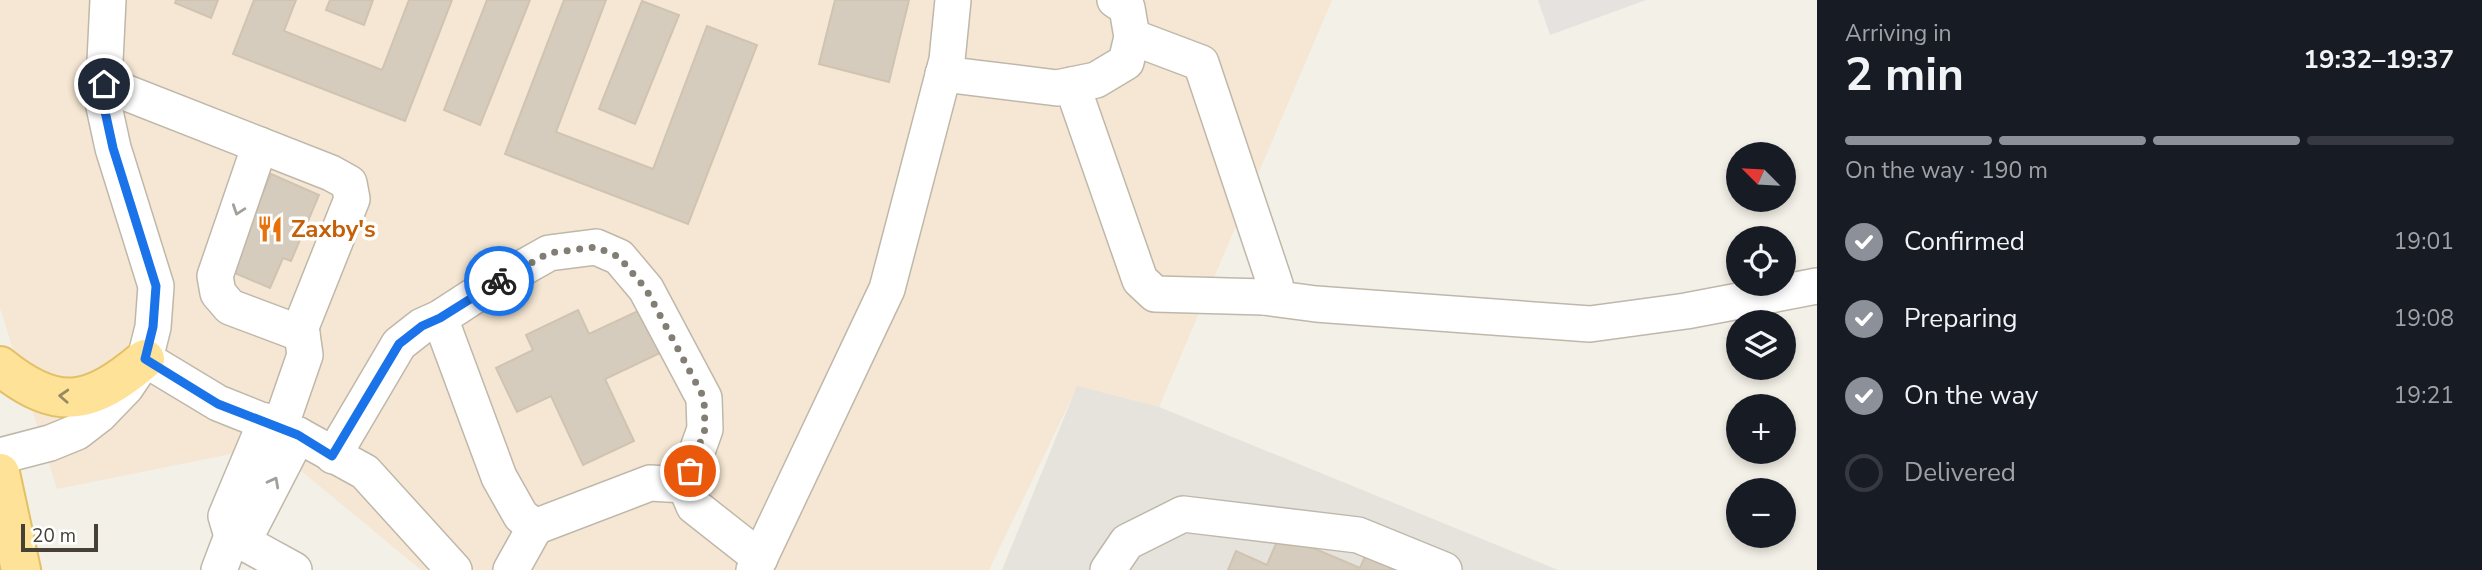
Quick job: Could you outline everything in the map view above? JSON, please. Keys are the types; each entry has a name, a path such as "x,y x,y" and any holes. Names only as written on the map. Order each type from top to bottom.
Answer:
{"main road":[{"path":"0,366 26,385 48,395 66,398 88,396 117,383 145,359"},
{"path":"0,473 21,570"}],"street":[{"path":"0,456 50,443 77,432 99,415 126,387 145,359 153,327 156,286 113,148 103,102 108,0"},
{"path":"332,456 399,344 422,326 549,253 596,247 619,257 646,289 704,398 705,429 685,485 694,506 757,564 887,289 947,60 953,0"},
{"path":"943,74 1057,88 1096,80 1125,62 1132,37 1127,8 1115,0"},
{"path":"1132,37 1201,63 1275,284 1264,297"},
{"path":"104,84 331,173 349,183 352,199 301,327 304,355 282,428 219,570"},
{"path":"1072,85 1140,280 1155,294 1264,297 1315,304 1590,324 1686,311 1817,286"},
{"path":"260,145 215,276 218,293 230,307 302,334"},
{"path":"440,318 499,477 521,516 535,527"},
{"path":"145,359 218,404 282,428 365,472 454,570"},
{"path":"511,570 535,527 650,483 685,485"},
{"path":"1108,570 1127,542 1183,514 1358,535 1444,570"},
{"path":"236,527 294,570"}],"shaded area":[{"path":"0,0 1332,0 1159,407 1077,387 989,570 421,570 271,446 57,489 0,308"},
{"path":"1538,0 1646,0 1550,35"},
{"path":"1077,386 1159,407 1558,570 1002,570"}],"building":[{"path":"176,0 218,0 211,18 175,3"},
{"path":"254,0 296,0 284,31 382,70 409,0 452,0 405,121 233,54"},
{"path":"330,0 373,0 364,25 326,10"},
{"path":"487,0 530,0 480,125 444,110"},
{"path":"564,0 606,0 556,132 653,169 707,26 757,45 688,224 505,154"},
{"path":"835,0 909,0 889,82 819,64"},
{"path":"642,1 679,15 635,124 599,109"},
{"path":"271,174 319,195 291,261 283,258 270,288 230,271"},
{"path":"578,310 589,334 640,310 660,353 605,379 634,441 583,465 551,396 517,412 496,368 533,350 526,335"},
{"path":"1280,534 1360,568 1371,543 1436,570 1228,570 1236,551 1267,565"}],"way so far":[{"path":"499,281 549,253 596,247 619,257 646,289 704,398 705,429 690,471"}],"place":[{"name":"Zaxby's","path":"270,229"}],"route":[{"path":"104,84 103,102 113,148 156,286 153,327 145,359 218,404 298,435 332,456 399,344 422,326 440,318 499,281"}]}
